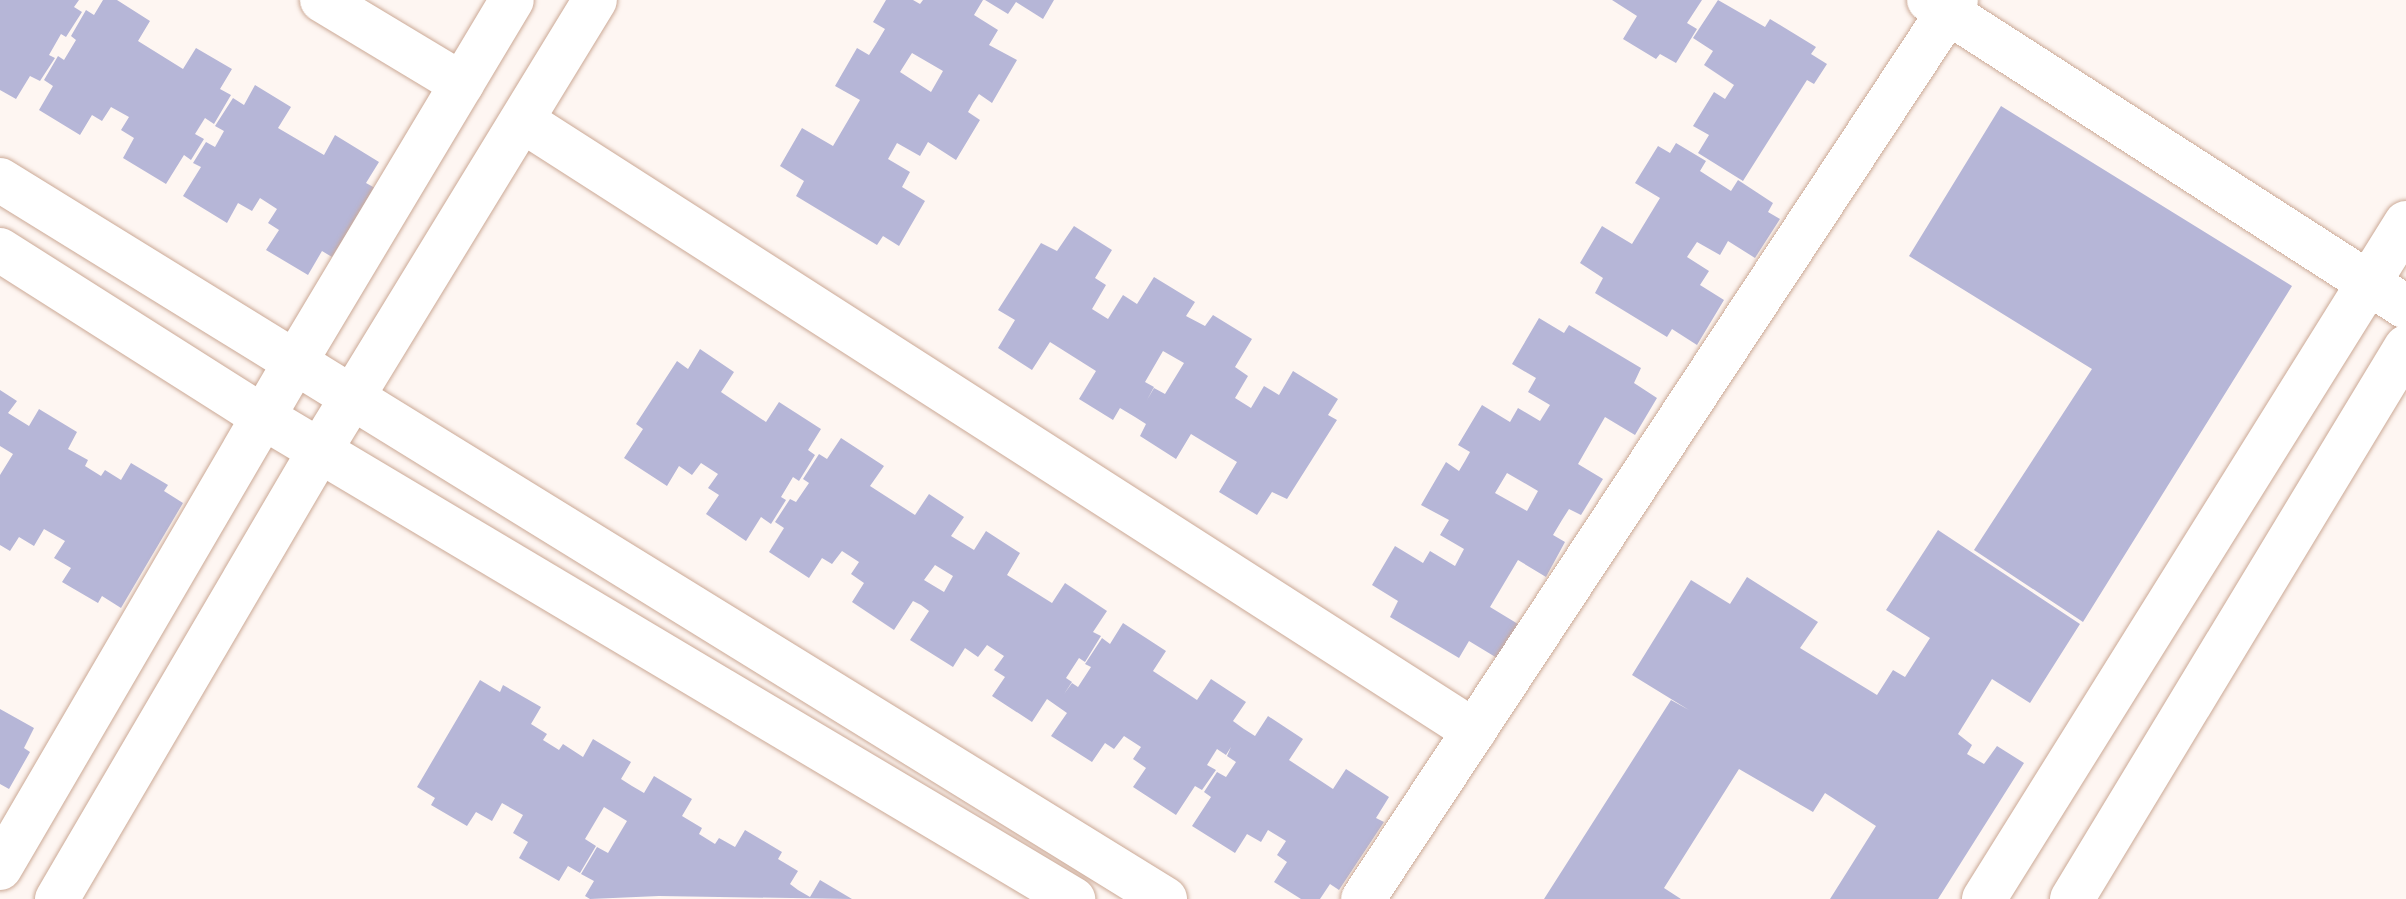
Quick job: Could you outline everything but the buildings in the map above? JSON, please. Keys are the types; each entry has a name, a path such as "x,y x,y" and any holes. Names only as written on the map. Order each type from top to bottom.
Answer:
{"street":[{"path":"322,0 462,84"},
{"path":"0,868 294,364 512,0"},
{"path":"57,899 320,450 595,0"},
{"path":"1363,899 1944,4 2406,307"},
{"path":"523,121 1474,731"},
{"path":"0,180 1165,899"},
{"path":"1984,899 2406,223"},
{"path":"0,250 263,417 1056,894"},
{"path":"2072,899 2406,347"}]}
